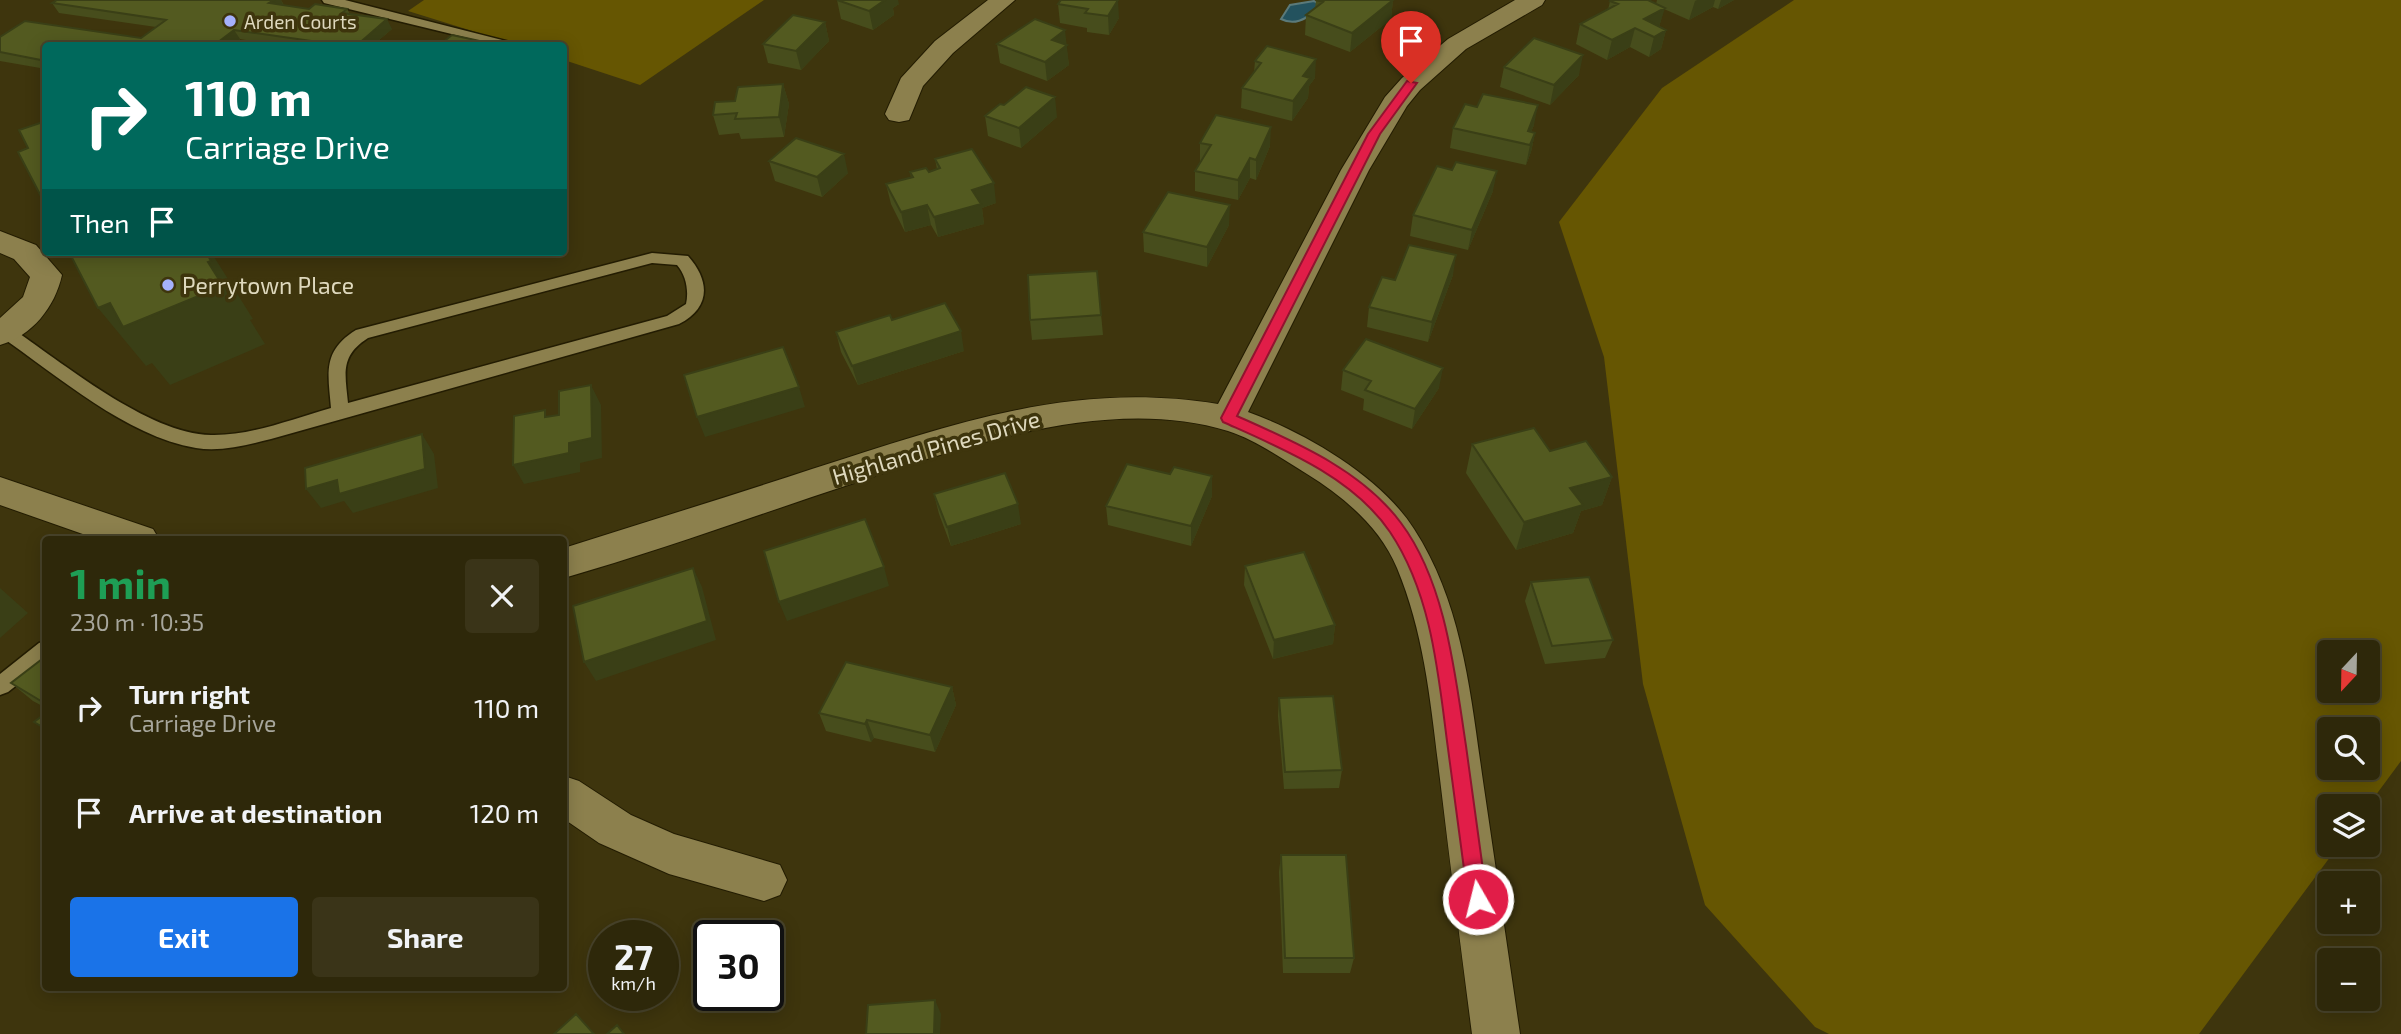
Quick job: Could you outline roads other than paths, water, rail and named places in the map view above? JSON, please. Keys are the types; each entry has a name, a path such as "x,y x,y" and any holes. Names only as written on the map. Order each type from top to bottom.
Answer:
{"street":[{"path":"899,114 910,84 944,47 1003,0"},
{"path":"1228,418 1355,170 1395,103 1411,83 1457,44 1533,0"},
{"path":"0,241 25,251 46,275 43,296 25,316 2,332"},
{"name":"Highland Pines Drive","path":"567,562 957,436 1070,411 1124,407 1172,408 1228,418 1282,442 1328,468 1364,494 1395,527 1419,573 1434,615 1445,662 1496,1034"},
{"path":"0,491 131,536"},
{"path":"567,798 615,829 669,853 764,880"}],"lane":[{"path":"329,0 503,42"},
{"path":"2,332 138,420 165,432 197,441 236,440 673,320 687,313 695,304 697,296 690,268 682,260 652,258 362,334 349,341 340,350 337,358 340,411"},
{"path":"0,685 42,652"}],"water":[{"path":"1314,1 1320,5 1303,20 1292,22 1281,19 1290,5"}],"place":[{"name":"Arden Courts","path":"230,21"},
{"name":"Perrytown Place","path":"168,285"}]}
